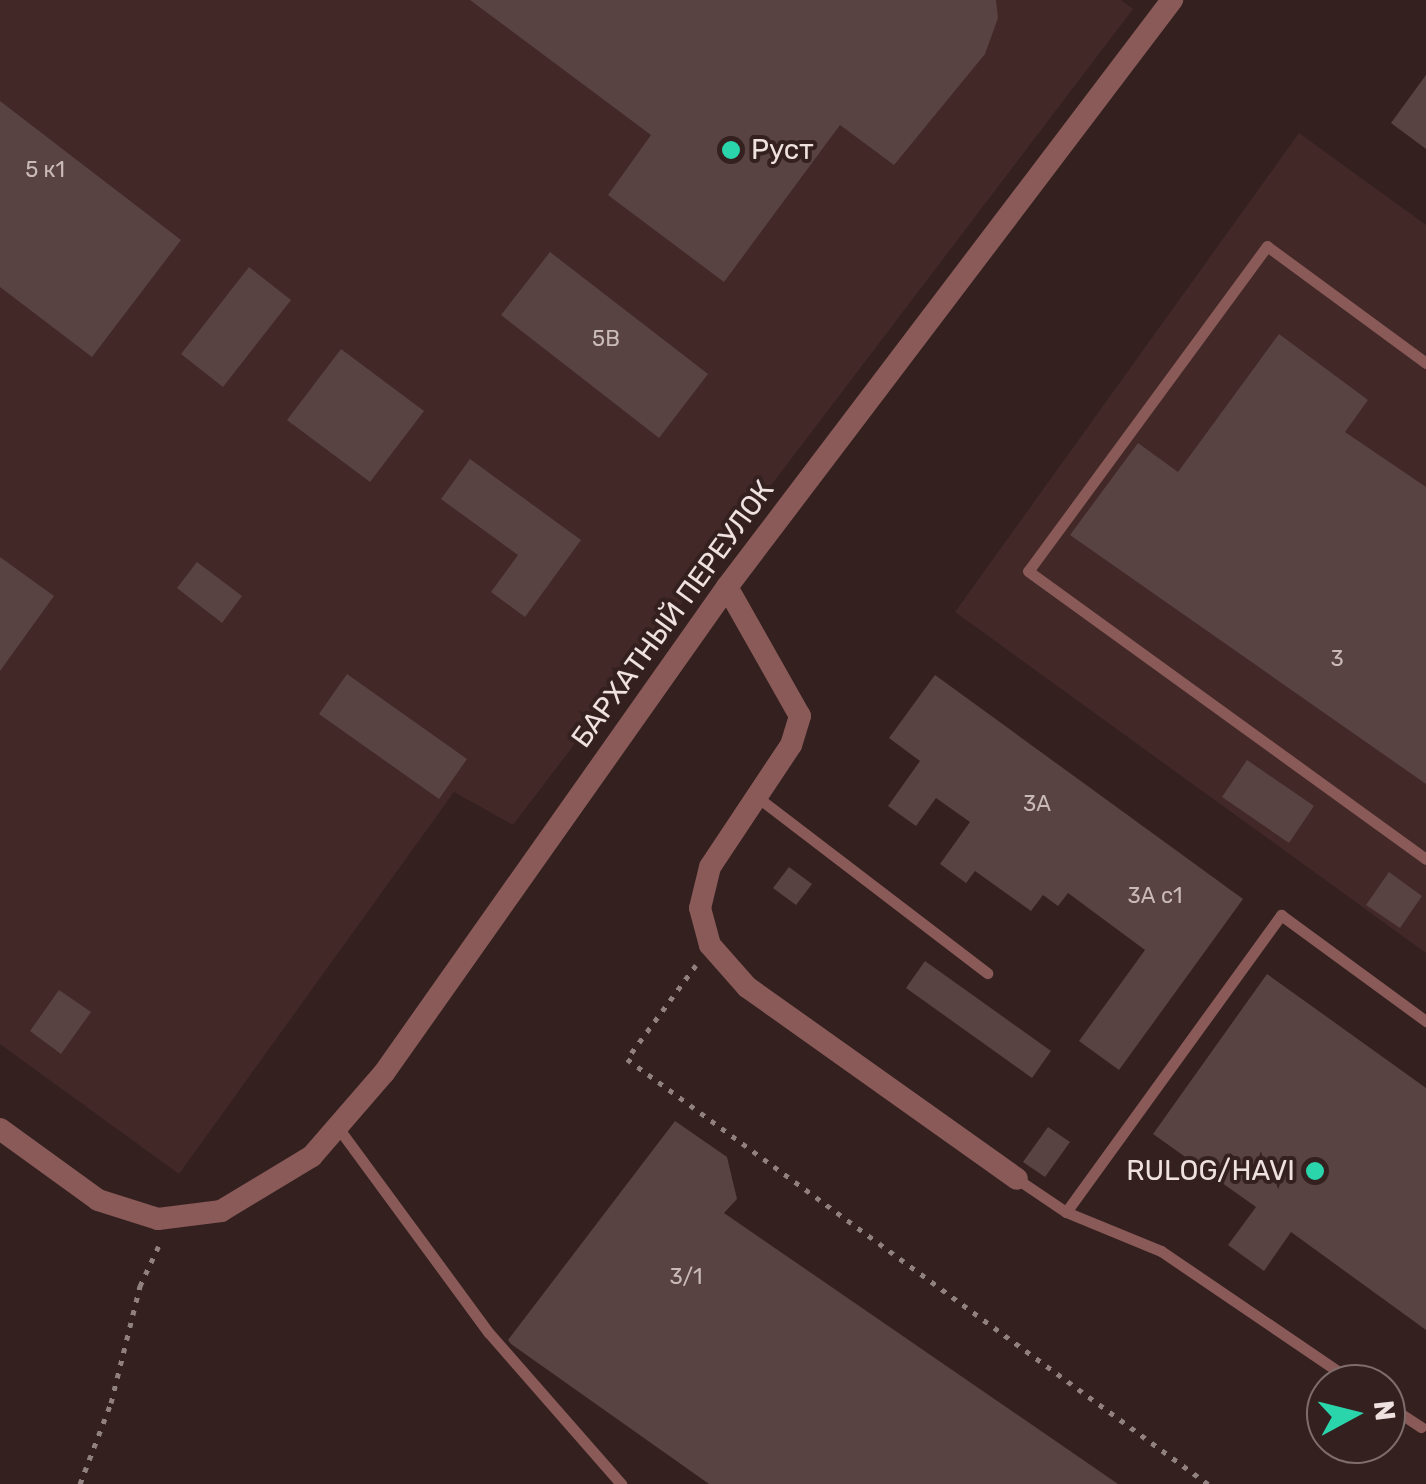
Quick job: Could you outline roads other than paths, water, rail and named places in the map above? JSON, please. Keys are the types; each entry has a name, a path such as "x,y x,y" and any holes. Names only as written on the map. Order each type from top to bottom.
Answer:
{"street":[{"name":"БАРХАТНЫЙ ПЕРЕУЛОК","path":"0,1130 98,1200 158,1218 190,1219 253,1197 340,1129 727,587 1172,0"},
{"path":"727,587 800,716 792,745 710,867 700,908 710,946 747,987 1018,1179"}],"lane":[{"path":"1426,363 1267,246 1028,571 1426,859"},
{"path":"757,797 987,973"},
{"path":"1066,1212 1281,916 1426,1022"},
{"path":"340,1129 490,1332 621,1484"},
{"path":"1018,1179 1066,1212 1161,1251 1328,1364"},
{"path":"1406,1418 1421,1428"}],"place":[{"name":"Руст","path":"731,150"},
{"name":"RULOG/HAVI","path":"1315,1171"}]}
